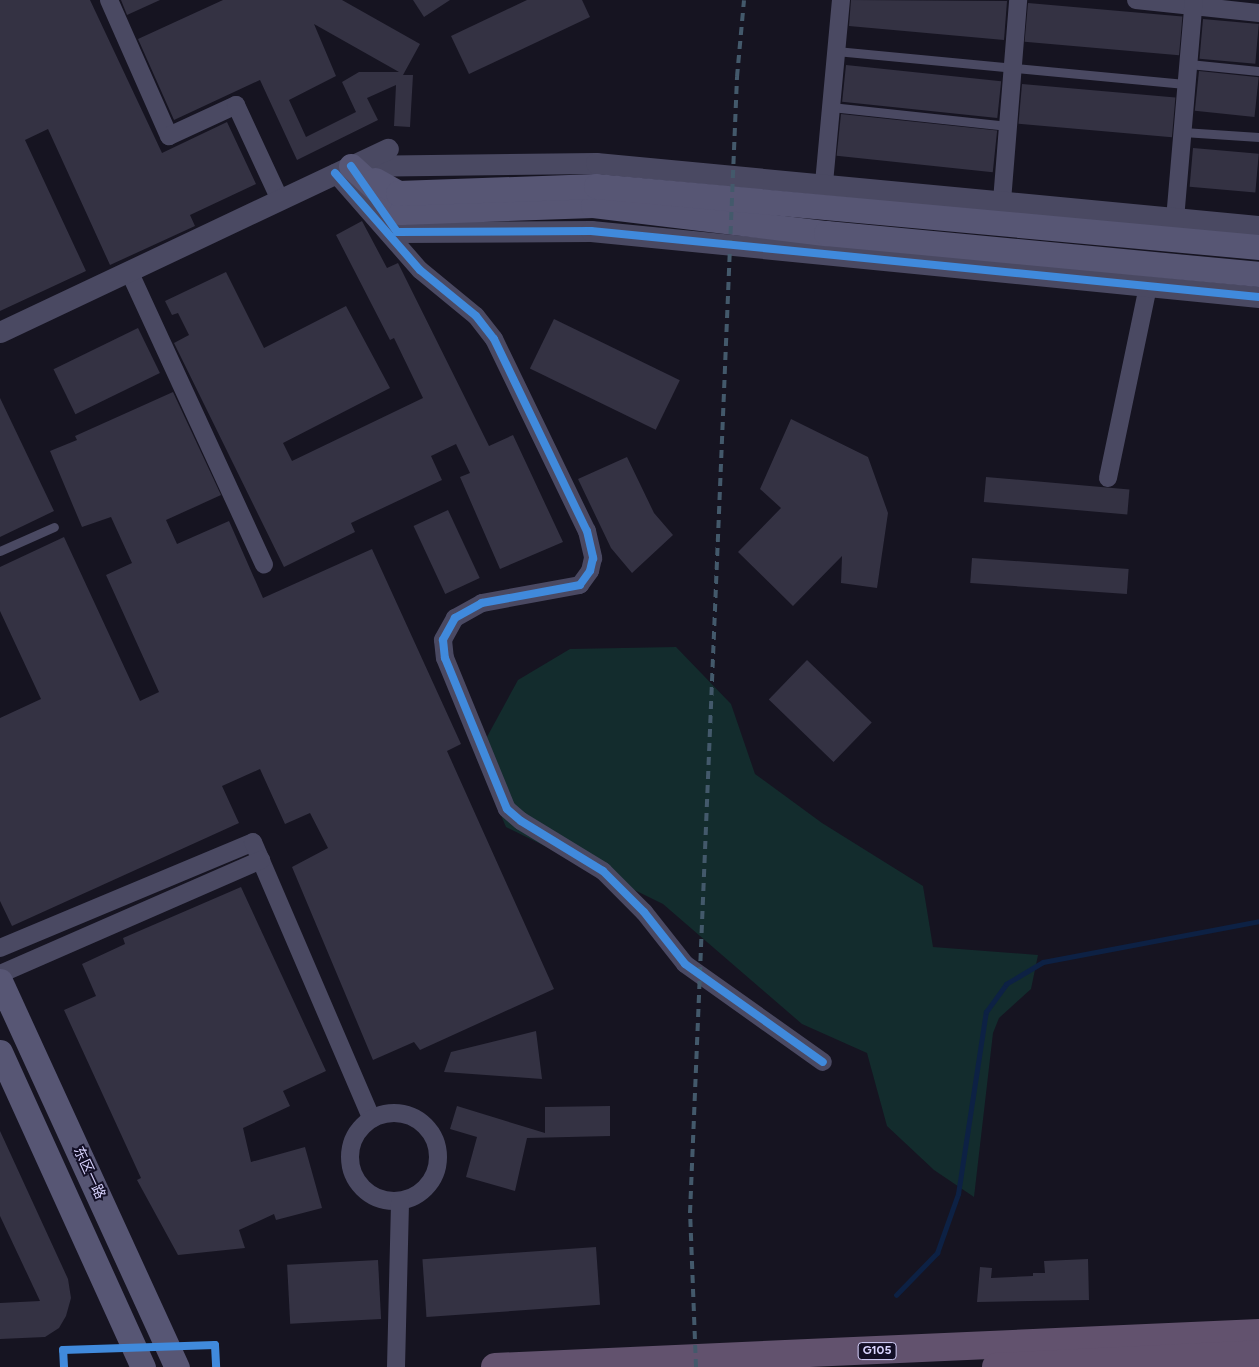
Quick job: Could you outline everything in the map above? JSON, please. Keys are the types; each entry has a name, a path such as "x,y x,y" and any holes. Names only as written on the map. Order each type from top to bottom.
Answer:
{"highway":[{"name":"G105","path":"496,1367 908,1358 1259,1333"},
{"path":"996,1367 1259,1354"}],"main road":[{"path":"343,170 398,193 596,186 1174,227 1259,248"},
{"path":"343,170 401,212 594,206 826,233 1259,274"},
{"name":"东区一路","path":"0,980 177,1367"},
{"path":"0,1052 142,1367"}],"street":[{"path":"109,0 169,136 236,106 280,200"},
{"path":"824,183 841,0"},
{"path":"1002,201 1018,0"},
{"path":"1136,0 1194,3 1259,13"},
{"path":"1174,227 1194,3"},
{"path":"0,332 388,149"},
{"path":"343,170 596,164 824,183 1002,201 1174,227 1259,226"},
{"path":"343,170 397,232 591,231 1259,297"},
{"path":"343,170 420,270 476,316 494,339 587,531 593,558 590,571 580,585 482,603 455,618 443,640 445,658 507,809 521,821 603,871 644,912 685,964 823,1062"},
{"path":"129,271 264,564"},
{"path":"1108,478 1148,286"},
{"path":"0,948 253,842 372,1119"},
{"path":"0,974 261,860"},
{"path":"400,1113 414,1118 427,1126 435,1139 439,1154 438,1169 432,1183 421,1193 400,1201 378,1199 366,1192 351,1168 353,1140 372,1119 400,1113"},
{"path":"396,1367 400,1201"}],"lane":[{"path":"836,51 1187,84"},
{"path":"1189,64 1259,71"},
{"path":"831,107 1008,126"},
{"path":"1183,132 1259,137"},
{"path":"0,551 54,527"}],"path":[{"path":"215,1345 216,1367"},
{"path":"63,1350 64,1367"}],"green space":[{"path":"676,647 731,704 755,774 822,823 923,886 933,947 1038,955 1031,989 999,1018 993,1033 974,1197 934,1170 887,1126 867,1053 802,1024 663,904 506,827 476,757 518,680 570,649"}],"building":[{"path":"0,0 90,0 162,153 227,122 256,184 190,215 195,226 110,265 48,129 25,140 86,271 0,311"},
{"path":"121,0 160,0 127,15"},
{"path":"223,0 342,0 420,44 403,75 413,75 410,127 394,126 396,85 367,98 378,120 297,160 260,80 174,120 138,39","holes":["314,24 399,72 359,72 342,82 356,112 306,137 289,100 336,76"]},
{"path":"413,0 450,0 424,17"},
{"path":"527,0 582,0 590,17 469,74 451,36"},
{"path":"851,0 1007,1 1004,40 849,26"},
{"path":"1028,3 1182,17 1179,55 1025,42"},
{"path":"1203,19 1259,24 1255,64 1200,59"},
{"path":"846,65 1001,81 997,118 842,102"},
{"path":"1199,71 1259,77 1254,117 1195,111"},
{"path":"1022,84 1175,97 1172,137 1019,124"},
{"path":"841,114 997,130 993,172 837,156"},
{"path":"1193,148 1259,154 1255,193 1190,187"},
{"path":"362,221 387,268 398,263 489,446 513,435 563,542 500,569 460,477 470,473 456,444 431,456 442,480 351,523 355,532 284,567 174,343 189,335 178,313 172,315 165,301 226,272 264,348 346,306 390,388 283,443 292,461 423,398 394,338 390,340 336,235"},
{"path":"554,319 680,380 656,430 530,368"},
{"path":"138,328 160,373 75,414 54,369"},
{"path":"173,392 221,495 166,520 177,544 229,521 263,598 372,549 461,744 447,751 554,989 420,1050 414,1042 373,1060 292,867 328,848 310,813 285,824 260,769 222,786 239,823 12,926 0,901 0,718 41,699 0,611 0,567 64,537 140,701 159,692 106,575 132,563 111,517 82,527 50,451 77,440 75,436"},
{"path":"0,398 54,511 0,537"},
{"path":"791,419 868,457 888,513 877,588 841,583 842,556 793,606 738,552 781,508 760,489"},
{"path":"627,457 654,513 673,535 632,573 611,548 578,479"},
{"path":"986,477 1129,490 1127,514 984,502"},
{"path":"448,510 480,578 445,594 414,526"},
{"path":"972,558 1129,569 1127,594 970,583"},
{"path":"807,660 872,723 834,762 769,700"},
{"path":"241,887 326,1071 283,1091 290,1106 243,1128 251,1162 305,1147 322,1208 276,1220 274,1214 239,1230 245,1248 178,1255 137,1180 141,1178 64,1010 96,996 82,964 125,944 123,938"},
{"path":"536,1031 542,1079 444,1072 451,1052"},
{"path":"457,1106 545,1133 545,1107 610,1106 610,1136 527,1138 515,1191 466,1177 477,1137 450,1129"},
{"path":"0,1131 68,1279 71,1298 66,1316 59,1328 45,1337 0,1339 0,1303 40,1301 0,1216"},
{"path":"596,1247 600,1305 426,1317 422,1259"},
{"path":"1088,1259 1089,1300 977,1302 980,1267 992,1268 991,1278 1033,1276 1033,1273 1045,1273 1044,1261"},
{"path":"378,1260 381,1319 290,1324 287,1265"}],"waterway":[{"path":"896,1295 937,1253 958,1194 986,1012 1006,984 1043,962 1259,921"}],"railway":[{"path":"696,1367 690,1213 737,77 744,0"}],"cycle path":[{"path":"351,166 397,232 591,231 1259,297"},
{"path":"335,173 420,270 476,316 494,339 587,531 593,558 590,571 580,585 482,603 455,618 443,640 445,658 507,809 521,821 603,871 644,912 685,964 823,1062"},
{"path":"64,1367 63,1350 215,1345 216,1367"}]}
